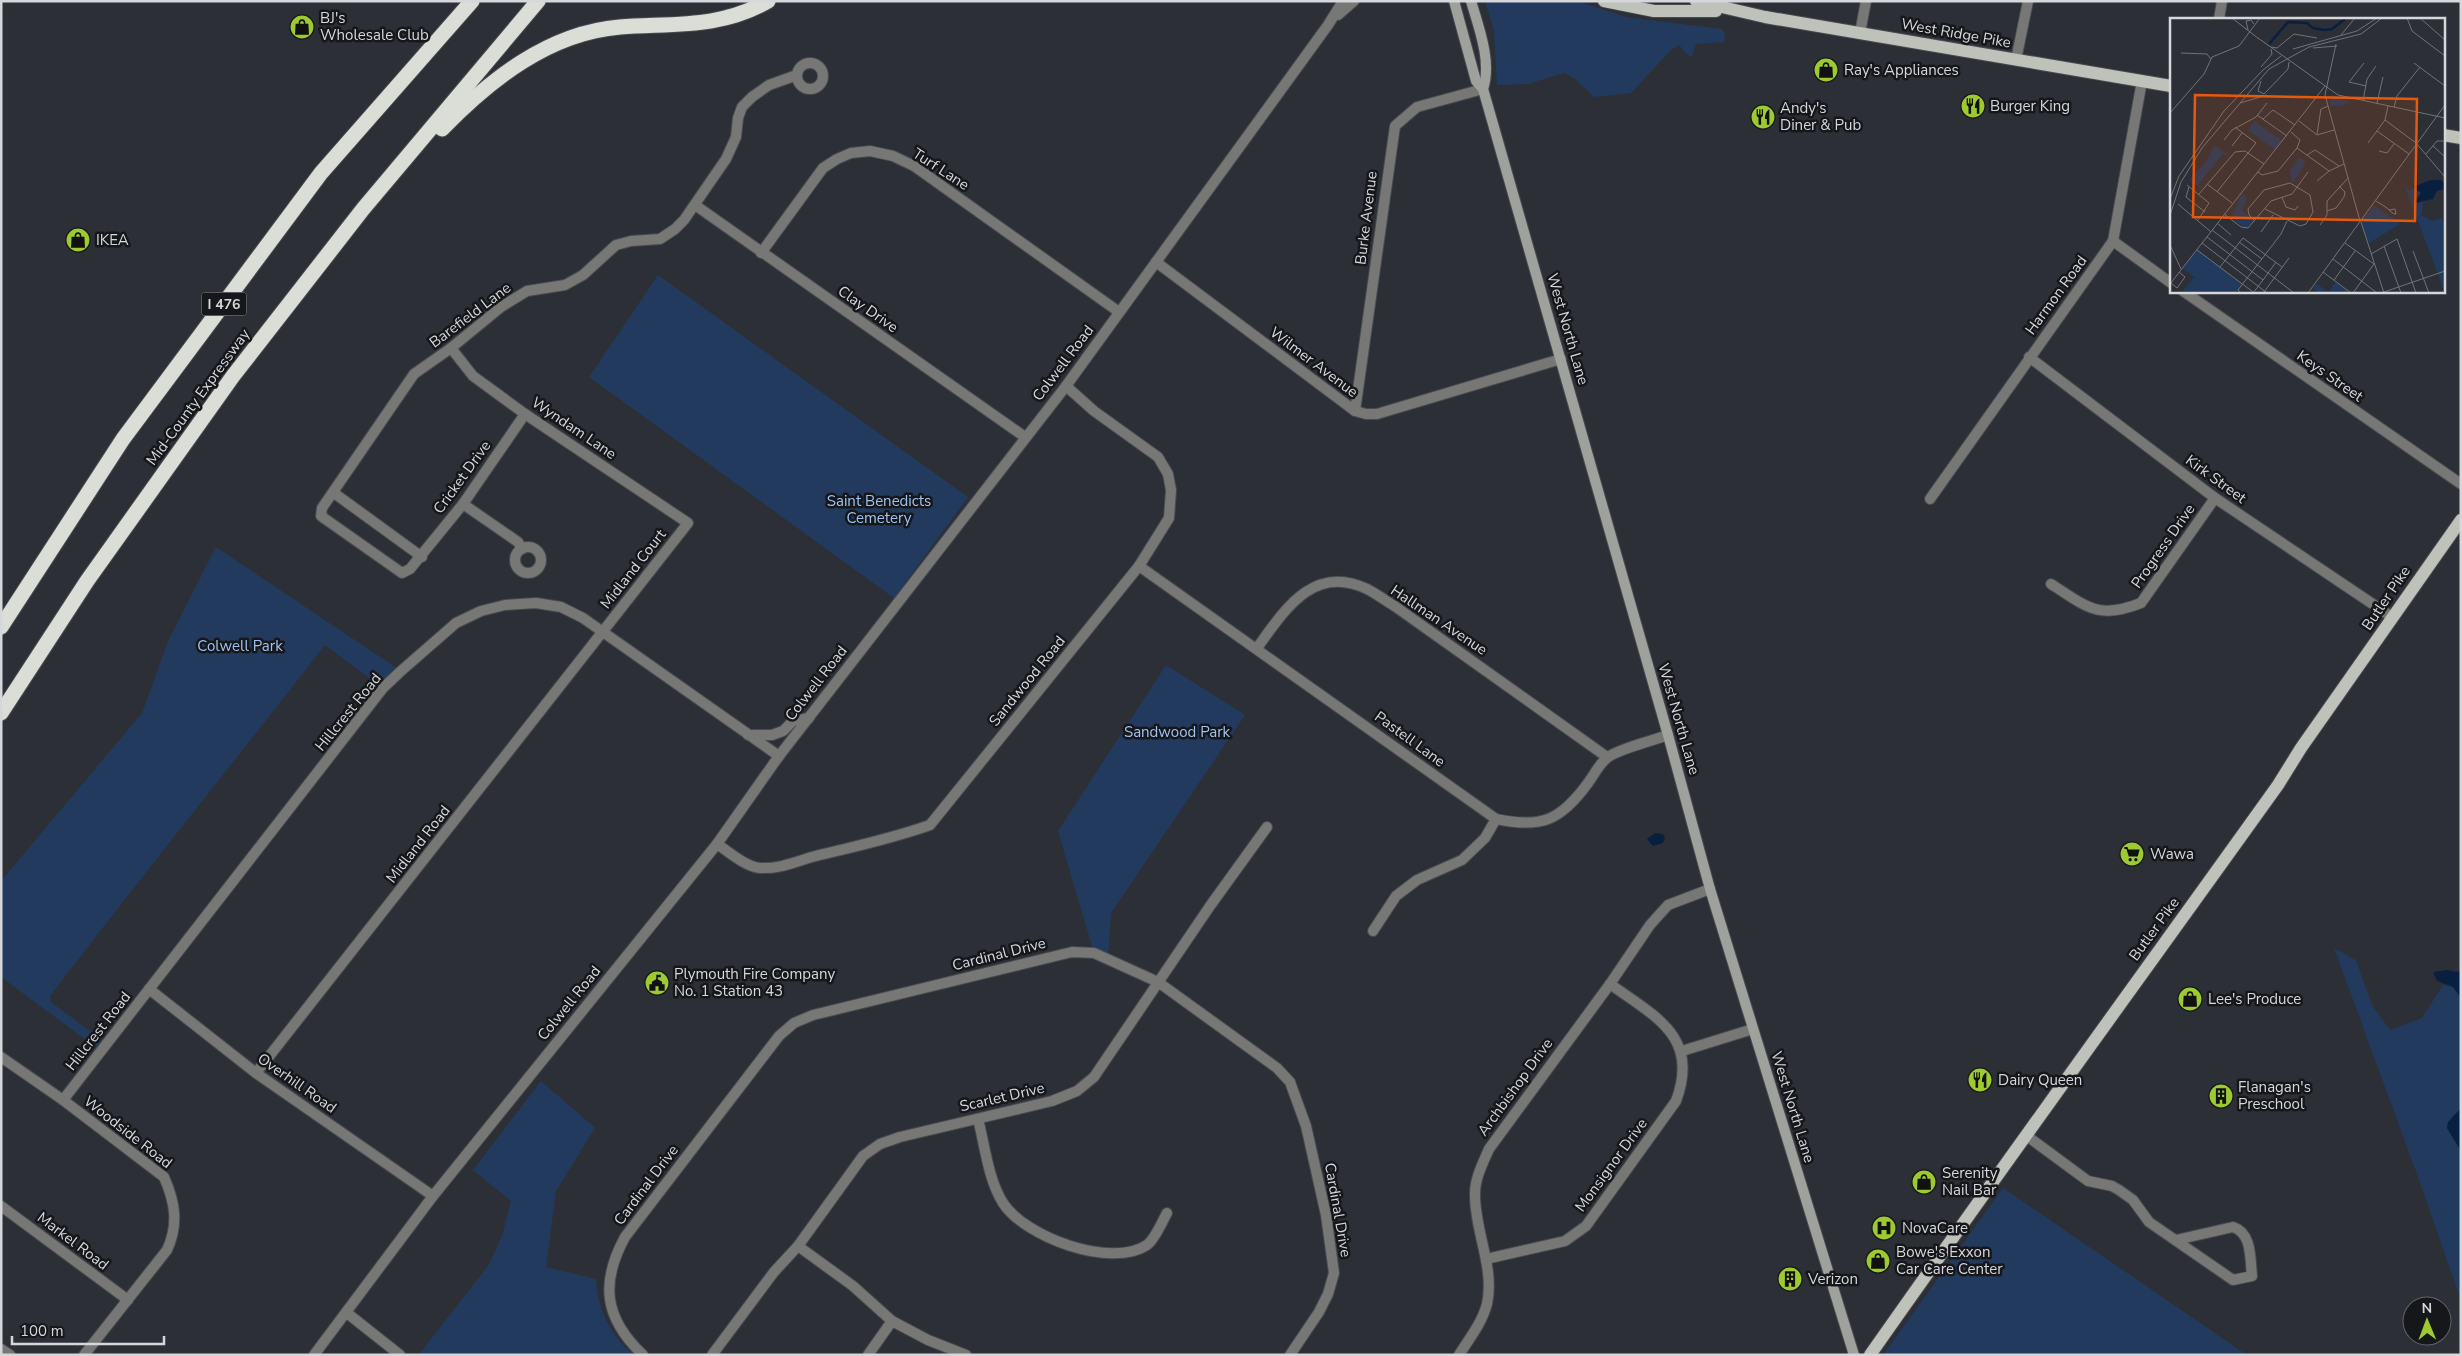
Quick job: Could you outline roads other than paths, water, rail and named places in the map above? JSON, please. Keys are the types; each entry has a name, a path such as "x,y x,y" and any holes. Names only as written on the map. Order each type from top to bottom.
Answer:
{"highway":[{"path":"321,173 462,1"},
{"name":"I 476","path":"1,627 123,439 321,173 472,1"},
{"name":"Mid-County Expressway","path":"1,713 87,581 233,376 363,209 538,1"},
{"path":"363,209 486,87 536,53 573,35 618,27 691,25 727,18 768,1"}],"main road":[{"name":"West North Lane","path":"1454,1 1476,81 1483,89 1668,735 1710,889 1854,1355"},
{"name":"West North Lane","path":"1471,1 1481,36 1487,76 1483,89"},
{"name":"West Ridge Pike","path":"1604,1 1654,12 1736,11"},
{"name":"West Ridge Pike","path":"1696,1 1736,11 1860,34 2170,86"},
{"path":"2444,135 2461,138"},
{"name":"Butler Pike","path":"1870,1355 2072,1070 2278,785 2392,617 2461,520"}],"street":[{"name":"Colwell Road","path":"314,1355 433,1196 717,844 779,756 1066,386 1331,21 1343,1"},
{"name":"Colwell Road","path":"1331,21 1354,1"},
{"path":"1860,34 1866,1"},
{"path":"2016,60 2028,1"},
{"path":"2219,18 2220,2"},
{"name":"Barefield Lane","path":"422,556 410,569 402,573 322,516 322,508 414,374 452,348 501,307 527,292 565,285 583,275 616,245 631,241 660,239 668,234 684,220 726,159 736,137 738,118 742,108 752,97 768,86 797,75"},
{"name":"Harmon Road","path":"1930,499 2113,241 2142,81"},
{"name":"Burke Avenue","path":"1356,411 1395,126 1417,107 1483,89"},
{"name":"Turf Lane","path":"761,253 823,168 852,154 870,151 893,156 914,166 1119,312"},
{"name":"Clay Drive","path":"695,205 1025,437"},
{"path":"2113,241 2170,281"},
{"name":"Wilmer Avenue","path":"1156,262 1356,411 1366,414 1377,414 1561,360"},
{"name":"Keys Street","path":"2184,292 2461,484"},
{"name":"Wyndam Lane","path":"452,348 473,376 525,414 688,523"},
{"name":"Kirk Street","path":"2029,357 2215,498 2392,617"},
{"name":"Sandwood Road","path":"717,844 758,868 789,865 810,858 895,838 930,825 1139,566 1169,518 1171,490 1168,474 1158,457 1094,411 1066,386"},
{"name":"Cricket Drive","path":"422,556 463,504 525,414"},
{"path":"334,492 422,556"},
{"name":"Progress Drive","path":"2052,584 2084,605 2100,612 2123,610 2141,603 2215,498"},
{"path":"463,504 518,542 522,549"},
{"name":"Midland Court","path":"603,633 688,523"},
{"name":"Pastell Lane","path":"1139,566 1496,819 1514,823 1538,822 1556,816 1578,796 1607,757"},
{"name":"Hallman Avenue","path":"1257,648 1288,605 1305,591 1323,584 1345,582 1366,589 1396,607 1607,757"},
{"name":"Hillcrest Road","path":"63,1100 383,688 456,623 481,611 505,605 536,603 561,607 583,618 779,756"},
{"name":"Midland Road","path":"256,1074 603,633"},
{"path":"748,735 772,735 783,731 793,721 808,718"},
{"path":"1607,757 1668,735"},
{"path":"1373,931 1396,896 1417,880 1462,860 1485,838 1496,819"},
{"name":"Scarlet Drive","path":"712,1355 774,1272 798,1246 844,1180 868,1152 880,1144 900,1137 1052,1101 1077,1091 1094,1077 1267,827"},
{"name":"Archbishop Drive","path":"1459,1355 1487,1304 1489,1284 1474,1192 1479,1172 1489,1149 1610,984 1650,925 1668,905 1710,889"},
{"name":"Cardinal Drive","path":"643,1355 630,1342 618,1325 610,1301 609,1279 613,1259 625,1237 778,1036 794,1023 813,1015 1072,952 1094,953 1158,982 1277,1068 1290,1082 1297,1097 1322,1197 1334,1273 1328,1294 1319,1312 1290,1355"},
{"path":"1610,984 1662,1021 1682,1051 1753,1029"},
{"name":"Overhill Road","path":"149,989 256,1074 433,1196"},
{"name":"Monsignor Drive","path":"1486,1259 1565,1241 1586,1226 1676,1101 1682,1077 1682,1051"},
{"name":"Woodside Road","path":"1,1057 63,1100 164,1177 171,1192 174,1205 173,1237 167,1250 84,1355"},
{"path":"978,1119 995,1184 1004,1204 1031,1230 1090,1252 1107,1255 1130,1253 1148,1244 1167,1213"},
{"path":"2027,1136 2088,1181 2112,1186 2119,1190 2133,1200 2149,1222 2233,1280 2252,1276 2247,1238 2241,1229 2232,1226 2176,1240"},
{"name":"Markel Road","path":"1,1206 128,1300"},
{"path":"798,1246 853,1286 892,1321 928,1340 966,1355"},
{"path":"346,1313 400,1355"},
{"path":"868,1355 892,1321"},
{"path":"1,1349 10,1355"}],"place":[{"name":"BJ's Wholesale Club","path":"302,27"},
{"name":"Ray's Appliances","path":"1826,70"},
{"name":"Burger King","path":"1973,106"},
{"name":"Andy's Diner & Pub","path":"1763,117"},
{"name":"IKEA","path":"78,240"},
{"name":"Wawa","path":"2132,854"},
{"name":"Plymouth Fire Company No. 1 Station 43","path":"657,983"},
{"name":"Lee's Produce","path":"2190,999"},
{"name":"Dairy Queen","path":"1980,1080"},
{"name":"Flanagan's Preschool","path":"2221,1096"},
{"name":"Serenity Nail Bar","path":"1924,1182"},
{"name":"NovaCare","path":"1884,1228"},
{"name":"Bowe's Exxon Car Care Center","path":"1878,1261"},
{"name":"Verizon","path":"1790,1279"}],"park label":[{"name":"Saint Benedicts Cemetery","path":"879,510"},
{"name":"Colwell Park","path":"240,646"},
{"name":"Sandwood Park","path":"1177,732"}]}
